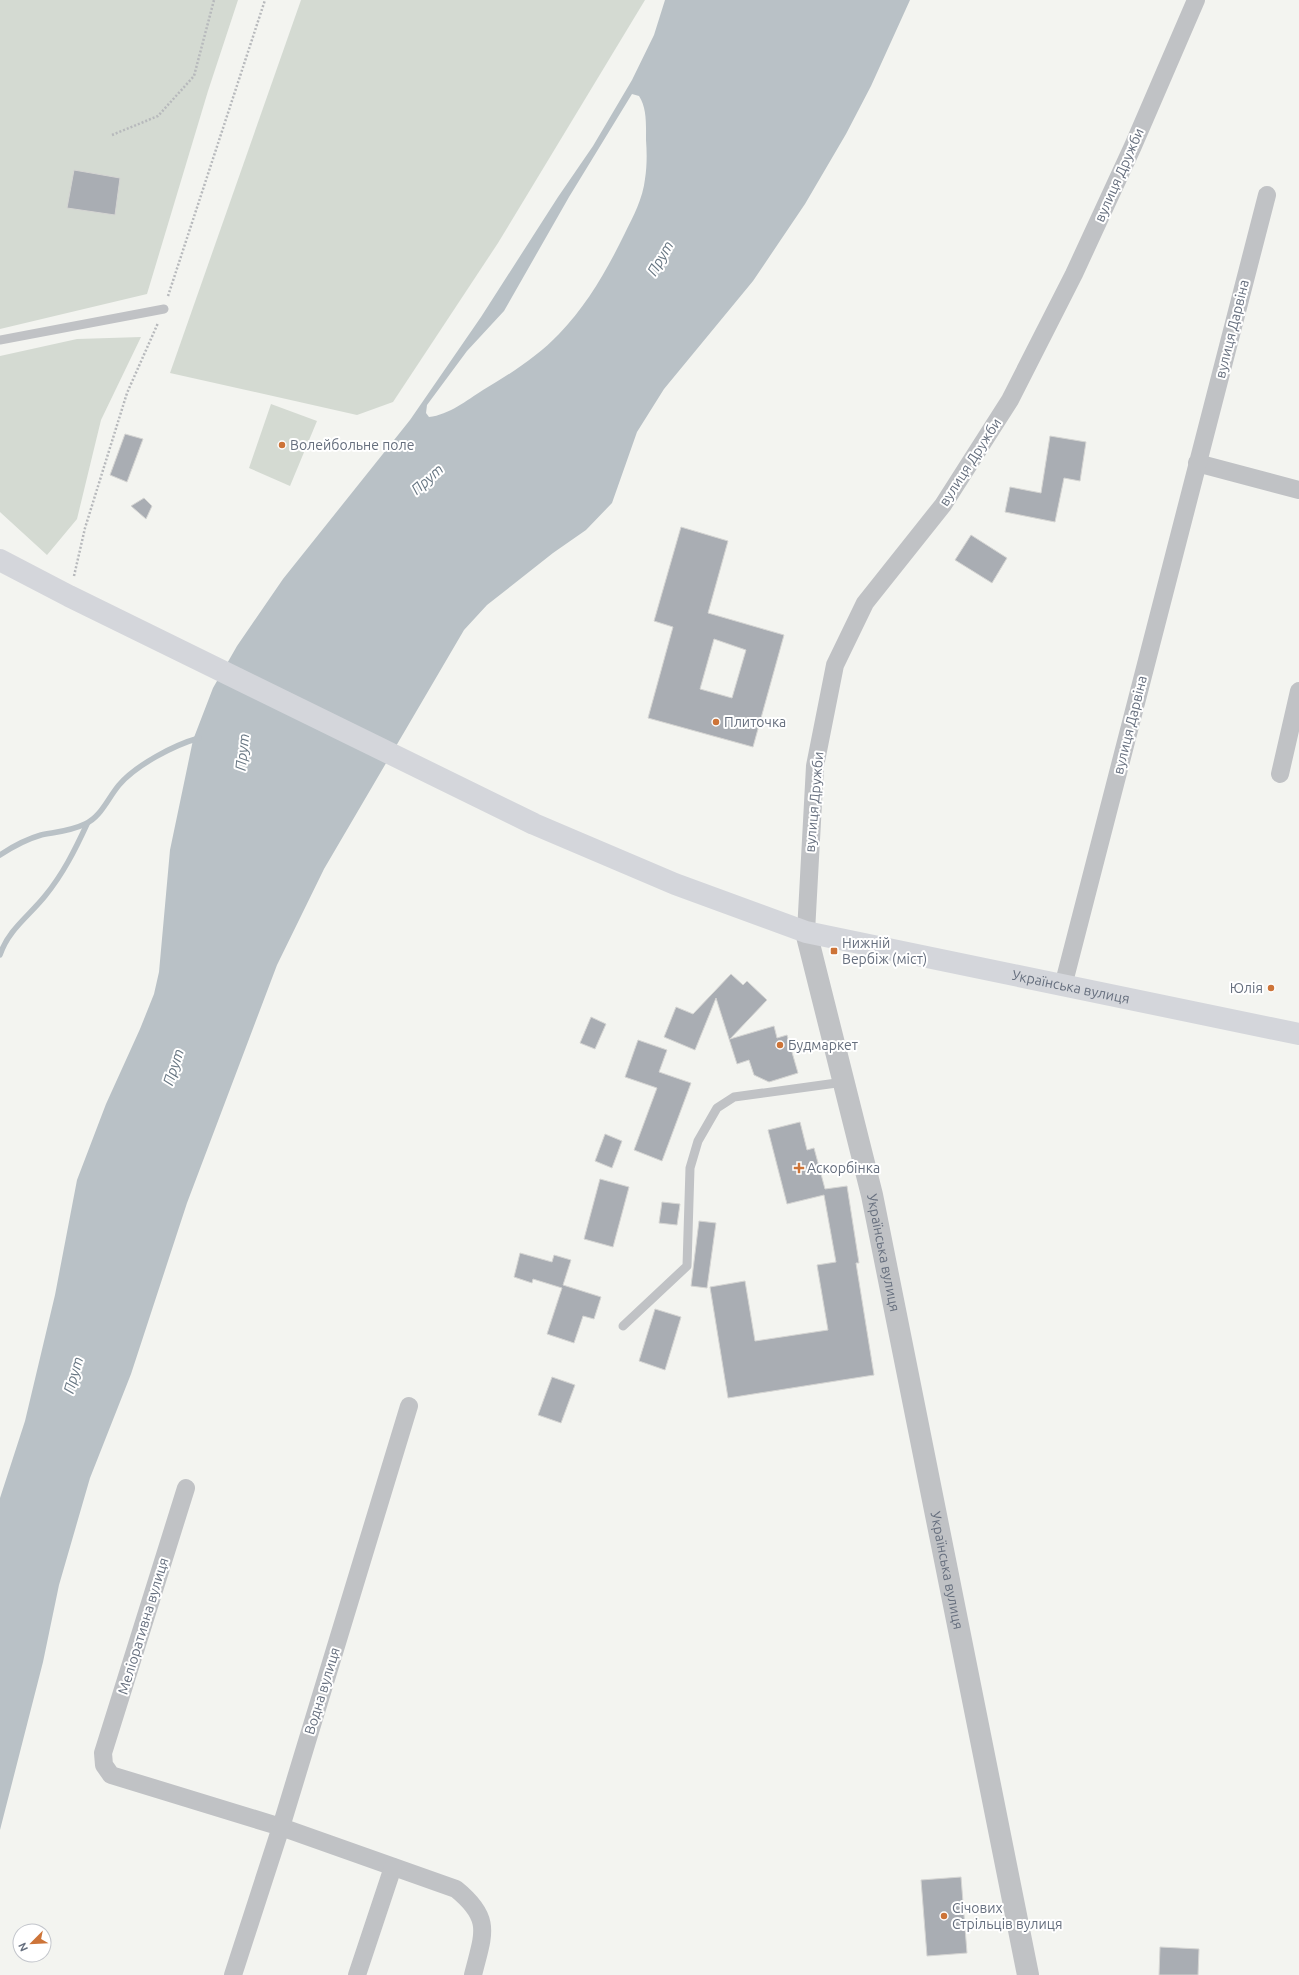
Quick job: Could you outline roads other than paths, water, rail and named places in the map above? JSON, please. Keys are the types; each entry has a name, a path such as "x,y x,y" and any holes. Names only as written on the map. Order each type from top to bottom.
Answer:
{"main road":[{"path":"0,560 70,596 534,824 675,884 806,932"},
{"name":"Українська вулиця","path":"806,932 1299,1034"}],"street":[{"name":"вулиця Дружби","path":"806,932 815,766 835,665 865,603 943,505 1010,400 1074,274 1133,146 1196,0"},
{"name":"вулиця Дарвіна","path":"1063,986 1267,195"},
{"path":"1197,463 1299,490"},
{"path":"1280,774 1299,691"},
{"name":"Українська вулиця","path":"806,932 872,1195 1028,1975"},
{"name":"Водна вулиця","path":"233,1975 281,1827 409,1406"},
{"name":"Меліоративна вулиця","path":"186,1488 103,1754 104,1765 111,1775 281,1827"},
{"path":"281,1827 456,1889 470,1901 481,1918 482,1936 474,1975"},
{"path":"358,1975 393,1867"}],"lane":[{"path":"0,340 164,309"},
{"path":"623,1326 687,1266 690,1168 698,1141 717,1108 734,1097 844,1082"}],"water":[{"name":"Прут","path":"665,0 910,0 871,86 846,134 805,204 753,281 664,389 637,432 612,503 586,530 553,553 487,605 464,630 324,869 277,965 187,1203 131,1374 90,1478 59,1585 43,1662 0,1830 0,1498 25,1421 55,1295 77,1180 106,1104 154,994 159,972 170,850 193,740 213,688 237,646 283,579 410,420 481,317 558,197 593,146 632,80 654,35","holes":["632,94 639,96 645,111 646,123 647,160 644,186 640,200 631,220 596,286 569,323 551,342 532,358 458,406 444,413 429,417 426,413 427,405 467,351 504,311 569,197"]}],"waterway":[{"path":"0,855 30,839 41,835 74,828 91,821 100,812 119,785 135,770 178,745 199,738"},
{"path":"0,955 8,938 45,896 63,870 87,824"}],"place":[{"name":"Волейбольне поле","path":"282,445"},
{"name":"Плиточка","path":"716,722"},
{"name":"Нижній Вербіж (міст)","path":"834,951"},
{"name":"Юлія","path":"1271,988"},
{"name":"Будмаркет","path":"780,1045"},
{"name":"Аскорбінка","path":"799,1168"},
{"name":"Січових Стрільців вулиця","path":"944,1916"}]}
